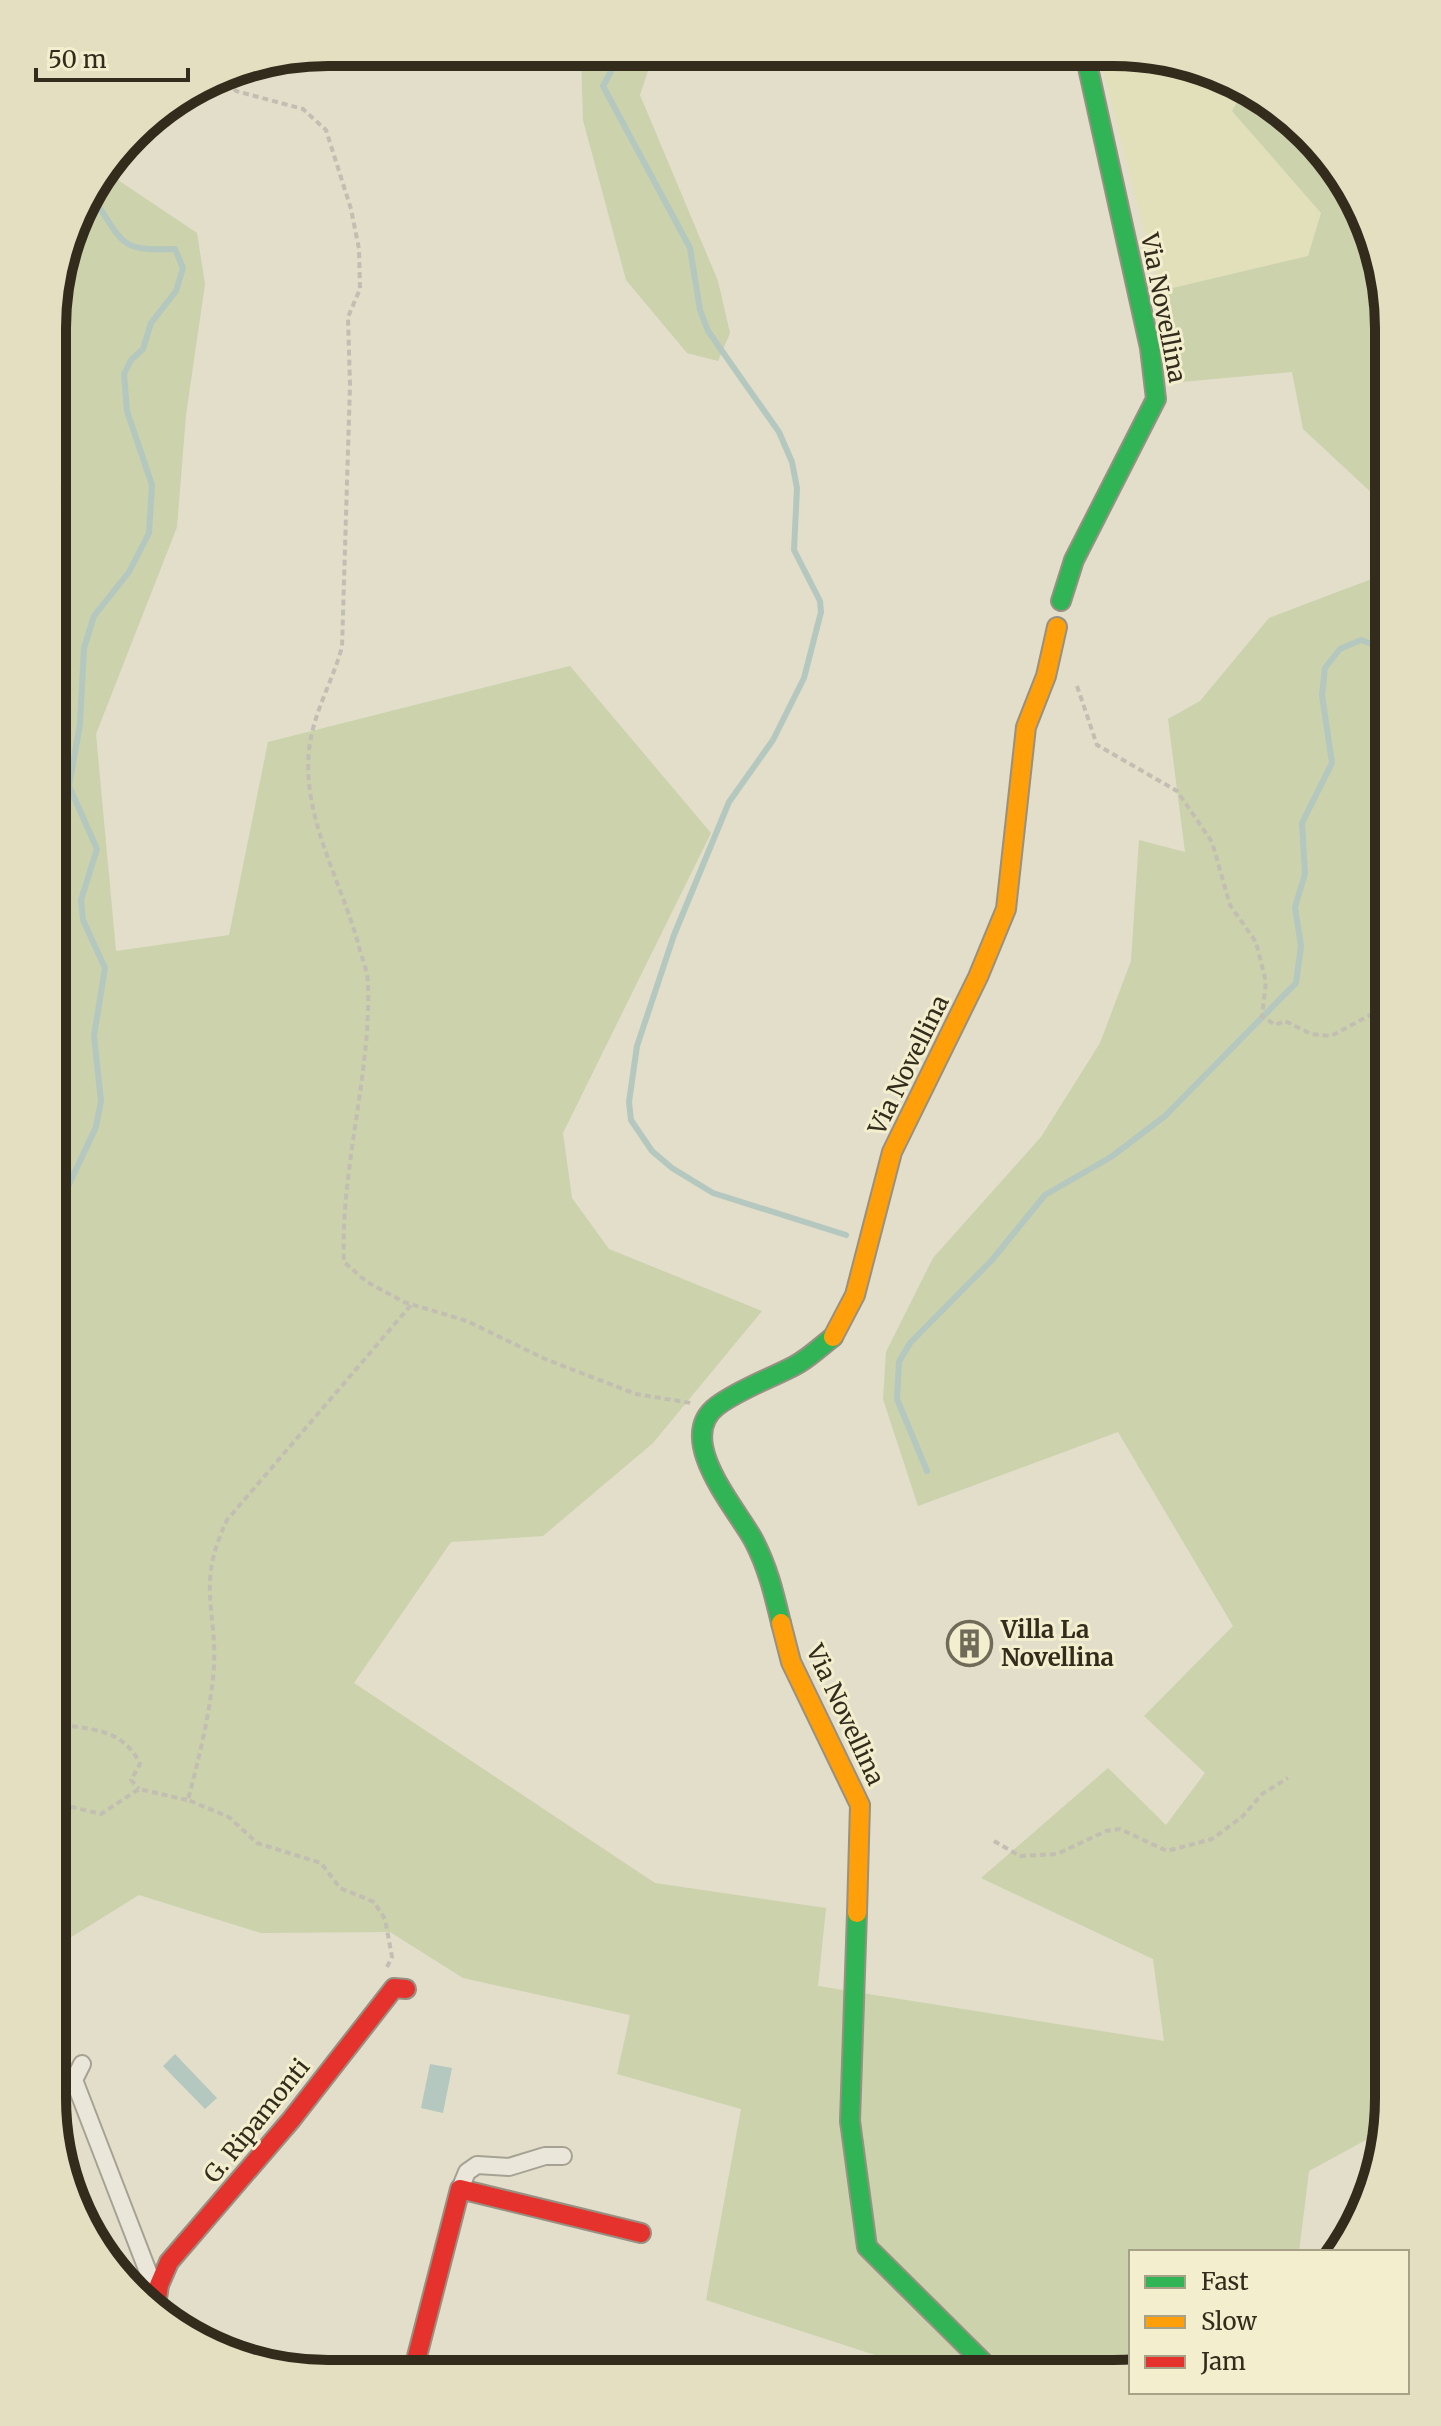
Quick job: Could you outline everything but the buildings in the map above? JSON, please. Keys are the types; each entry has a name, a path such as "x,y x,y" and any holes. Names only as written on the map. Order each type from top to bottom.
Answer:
{"street":[{"name":"Via Novellina","path":"1061,601 1074,560 1156,399 1150,348 1088,66"},
{"name":"Via Novellina","path":"981,2360 867,2247 850,2121 860,1805 820,1728 791,1662 770,1576 753,1539 714,1479 704,1453 704,1426 715,1407 798,1364 835,1335 855,1295 892,1152 978,977 1006,909 1026,727 1046,676 1057,627"},
{"name":"G. Ripamonti","path":"158,2297 169,2262 291,2120 394,1988 406,1989"},
{"name":"G. Ripamonti","path":"82,2064 74,2080 151,2290"},
{"path":"416,2360 467,2172 477,2165 509,2167 545,2156 563,2156"},
{"path":"460,2189 641,2233"}],"path":[{"path":"231,85 236,91 303,109 326,130 348,196 359,249 360,289 348,317 350,385 342,647 331,686 315,715 308,754 312,797 321,838 353,925 368,980 367,1036 344,1262 367,1282 412,1304 467,1321 545,1359 636,1394 715,1407"},
{"path":"1077,686 1097,745 1177,791 1212,842 1230,905 1256,942 1266,982 1263,1017 1275,1025 1285,1021 1311,1034 1331,1036 1375,1013"},
{"path":"188,1800 213,1677 207,1589 212,1551 227,1520 412,1304"},
{"path":"66,1726 106,1731 132,1747 140,1764 131,1780 139,1789 188,1800 229,1817 257,1843 321,1863 340,1888 374,1902 385,1919 392,1957 387,1967"},
{"path":"994,1841 1020,1856 1057,1854 1106,1831 1120,1829 1167,1851 1212,1839 1242,1817 1262,1794 1288,1778"},
{"path":"66,1806 101,1814 139,1789"}],"green space":[{"path":"581,66 650,66 640,95 718,281 730,333 718,361 687,353 626,280 583,120"},
{"path":"1102,66 1147,68 1181,75 1239,99 1232,111 1321,213 1308,256 1160,291"},
{"path":"1239,99 1244,101 1273,120 1298,143 1321,168 1340,197 1361,244 1373,294 1375,328 1375,496 1303,429 1292,372 1170,383 1160,291 1308,256 1321,213 1232,111"},
{"path":"114,177 197,233 205,284 186,415 177,527 96,734 116,951 229,935 268,742 570,666 711,833 563,1133 572,1198 609,1249 762,1311 653,1443 543,1536 451,1542 354,1683 655,1883 826,1908 818,1986 1164,2041 1153,1959 981,1878 1108,1768 1166,1825 1205,1773 1144,1716 1233,1626 1118,1432 918,1506 883,1399 886,1352 933,1258 1041,1137 1100,1043 1131,961 1139,840 1185,852 1168,719 1200,701 1269,618 1375,578 1374,2115 1371,2137 1309,2171 1299,2250 1129,2250 1129,2359 886,2360 706,2300 741,2109 617,2074 630,2015 463,1978 390,1932 261,1933 139,1895 66,1940 66,331 71,319 67,315 68,294 75,260 93,212"}],"shaded area":[{"path":"175,2054 217,2098 205,2109 163,2066"},
{"path":"430,2064 452,2068 443,2113 421,2108"}],"waterway":[{"path":"614,66 603,86 690,248 700,310 708,331 779,432 792,462 797,488 794,550 820,601 821,612 804,678 773,740 729,802 674,935 637,1046 629,1102 631,1120 652,1151 672,1168 713,1193 846,1235"},
{"path":"66,1191 96,1127 101,1101 94,1036 105,968 83,920 81,900 97,849 69,786 80,724 84,648 94,616 129,572 149,533 152,485 127,411 124,374 131,360 143,349 151,323 176,291 183,268 175,249 143,248 125,242 97,204"},
{"path":"927,1471 897,1399 899,1362 910,1343 992,1260 1045,1195 1111,1157 1165,1116 1296,983 1301,946 1295,907 1305,874 1302,823 1332,763 1322,695 1325,668 1340,649 1361,640 1375,645"}],"traffic: fast":[{"path":"1061,601 1074,560 1156,399 1150,348 1088,66"},
{"path":"781,1623 759,1551 705,1455 702,1437 705,1420 726,1400 799,1363 833,1337"},
{"path":"857,1913 850,2121 867,2247 981,2360"}],"traffic: slow":[{"path":"833,1337 855,1295 892,1152 978,977 1006,909 1026,727 1046,676 1057,627"},
{"path":"781,1623 791,1662 860,1805 857,1913"}],"traffic: jam":[{"path":"157,2296 169,2262 291,2120 394,1988 406,1989"},
{"path":"416,2360 460,2189 641,2233"}],"place":[{"name":"Villa La Novellina","path":"970,1644"}]}
